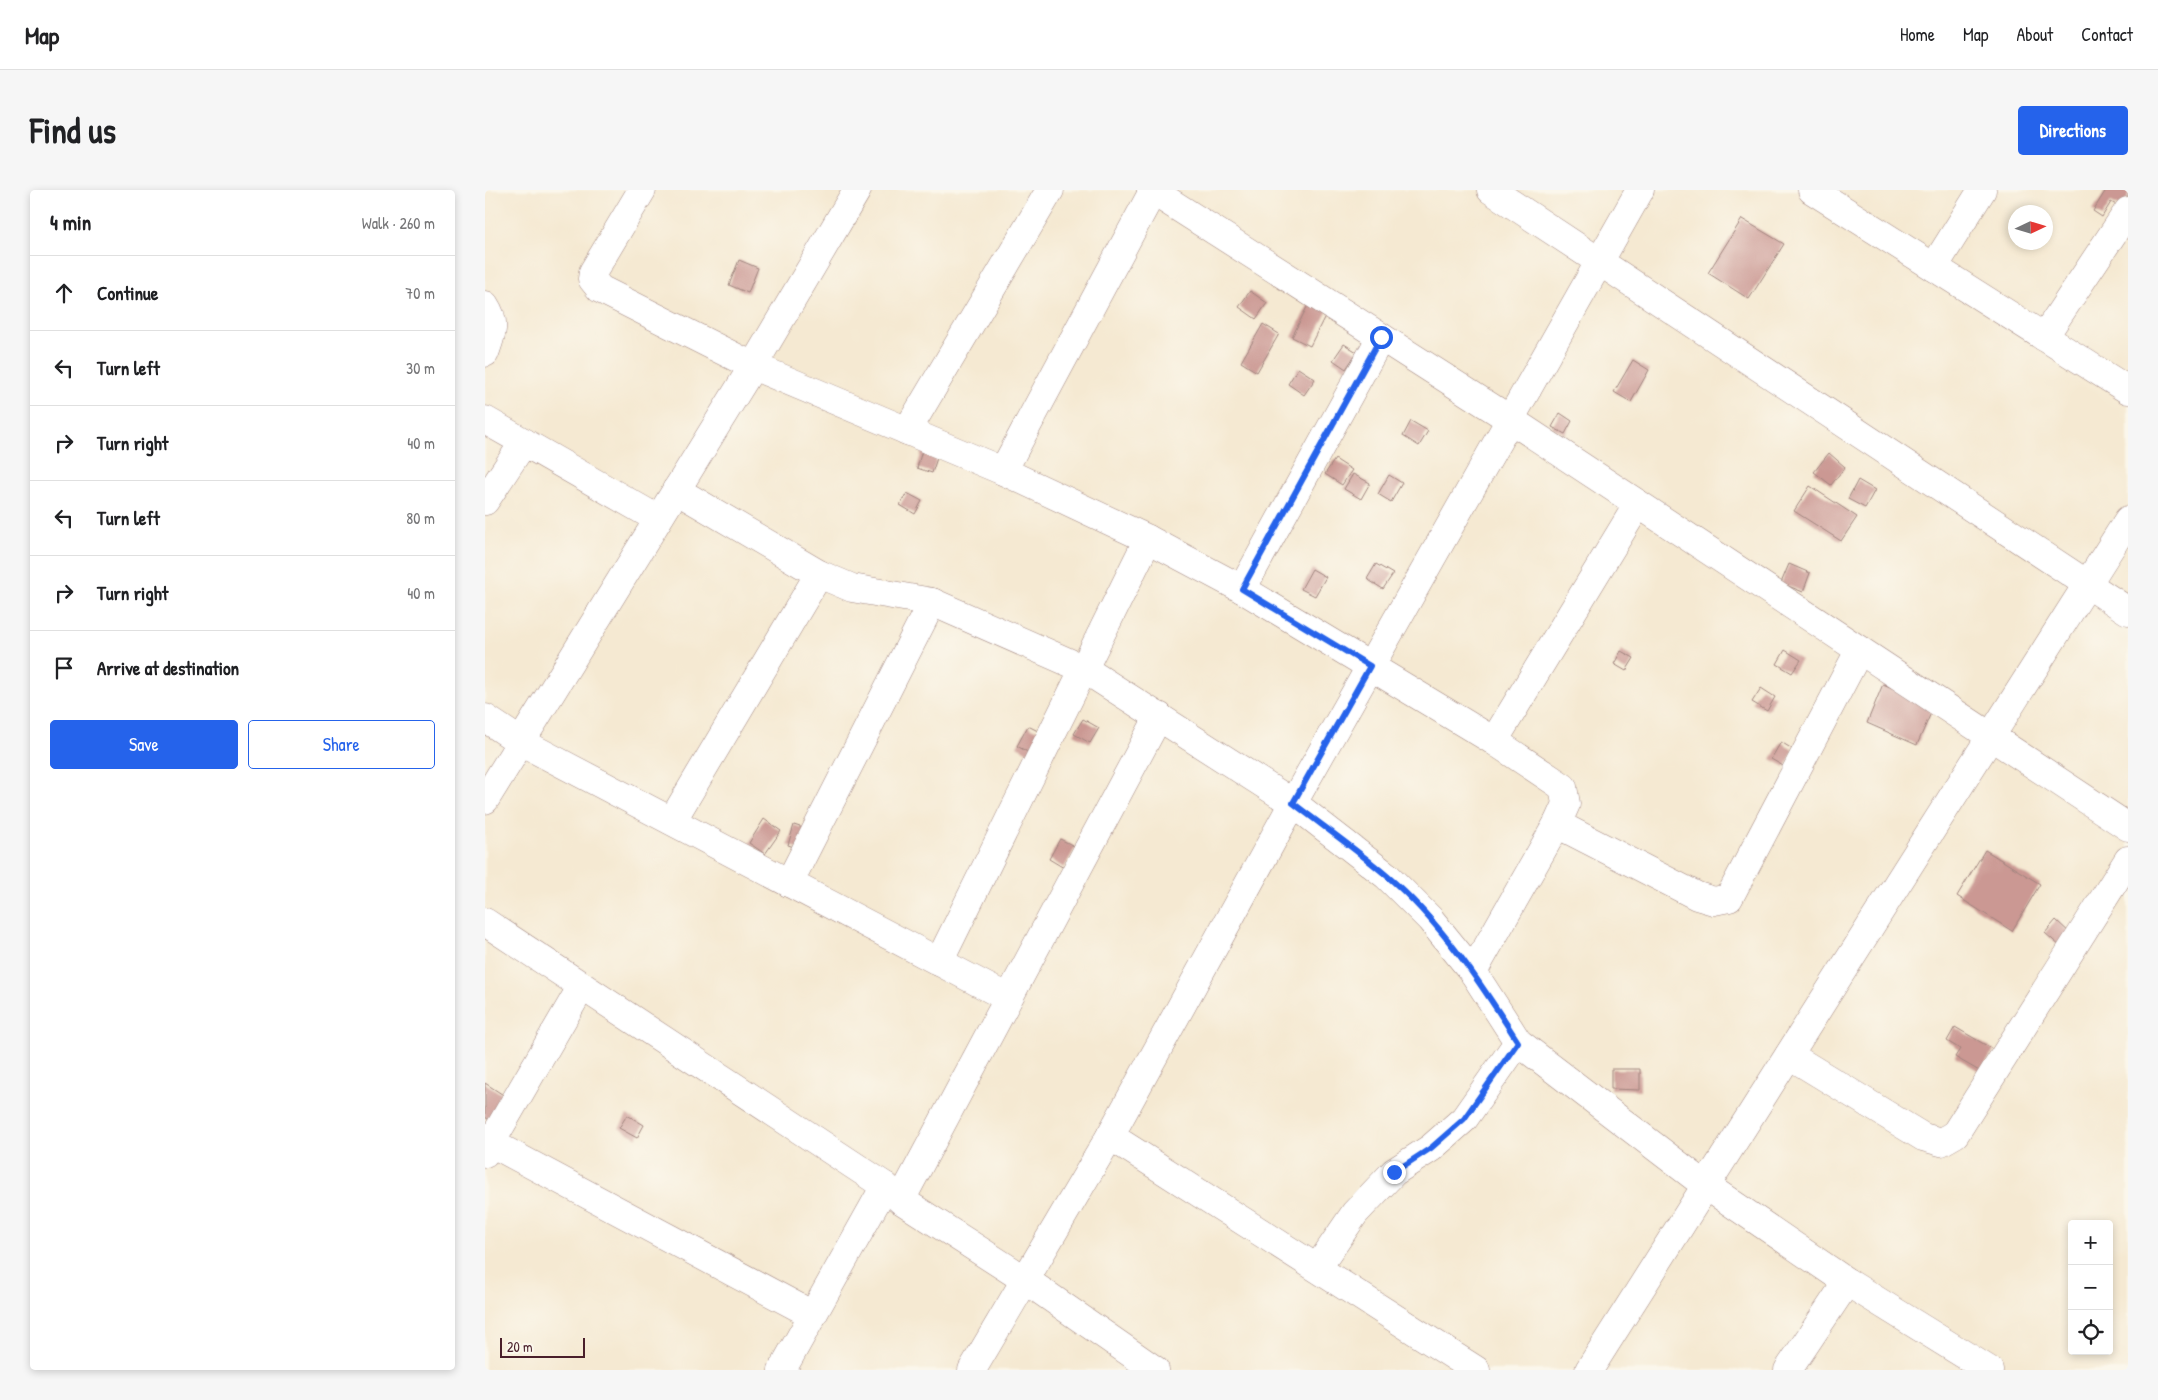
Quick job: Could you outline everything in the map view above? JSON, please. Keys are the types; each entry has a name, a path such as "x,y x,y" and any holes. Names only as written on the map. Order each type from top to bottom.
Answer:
{"street":[{"path":"642,190 593,272 594,284 599,289 753,366 1003,471 1148,539 1242,589 1494,741 1563,787 1567,804 1473,972"},
{"path":"485,800 753,366 857,190"},
{"path":"907,431 1050,190"},
{"path":"1003,471 1152,190 1511,420 2128,827"},
{"path":"1491,190 2128,611"},
{"path":"972,1370 1024,1279 1111,1136 1293,803 1601,263 1640,190"},
{"path":"1812,190 1839,197 1934,267 2128,390"},
{"path":"1934,267 1982,190"},
{"path":"2044,337 2128,211"},
{"path":"485,305 493,316 492,335 485,353"},
{"path":"1242,589 1381,337"},
{"path":"485,420 658,519"},
{"path":"485,501 523,442"},
{"path":"676,490 819,574 851,588 932,602 1084,670 1293,803 1387,876 1430,919 1473,972 1518,1042 1705,1185 1847,1282 1989,1370"},
{"path":"1494,741 1638,504"},
{"path":"1589,1370 2128,520"},
{"path":"939,962 1148,539"},
{"path":"672,821 819,574"},
{"path":"789,883 932,602"},
{"path":"1557,824 1697,896 1715,902 1729,898 1859,650"},
{"path":"782,1370 813,1315 893,1193 1008,998 1159,716"},
{"path":"485,718 521,742 1008,998"},
{"path":"1789,1055 1923,1137 1941,1142 1955,1134 2128,860"},
{"path":"485,922 1024,1279 1155,1370"},
{"path":"582,986 488,1148 813,1315"},
{"path":"1318,1267 1355,1213 1394,1172 1431,1148 1464,1119 1518,1042"},
{"path":"1111,1136 1476,1370"},
{"path":"1788,1370 1847,1282"}],"building":[{"path":"2106,190 2128,190 2128,197 2122,208 2111,202 2102,217 2093,211"},
{"path":"1742,219 1784,244 1749,299 1708,273"},
{"path":"739,260 758,268 748,293 729,285"},
{"path":"1250,291 1267,303 1256,319 1239,307"},
{"path":"1310,301 1328,310 1310,346 1292,337"},
{"path":"1263,324 1279,334 1257,372 1241,362"},
{"path":"1344,344 1357,352 1346,369 1333,360"},
{"path":"1633,360 1649,370 1631,402 1614,392"},
{"path":"1298,368 1315,379 1304,395 1288,384"},
{"path":"1560,413 1572,421 1565,434 1552,427"},
{"path":"1411,421 1428,431 1419,446 1403,436"},
{"path":"923,447 939,452 932,473 917,468"},
{"path":"1829,453 1845,467 1831,485 1814,472"},
{"path":"1335,459 1352,470 1342,485 1325,474"},
{"path":"1353,474 1370,483 1361,499 1344,489"},
{"path":"1389,475 1402,483 1391,502 1378,494"},
{"path":"1858,480 1875,490 1865,508 1848,499"},
{"path":"1810,486 1857,517 1841,541 1794,511"},
{"path":"907,493 922,501 915,514 900,505"},
{"path":"1376,564 1393,574 1383,589 1367,579"},
{"path":"1789,564 1810,573 1803,592 1781,583"},
{"path":"1312,569 1326,577 1315,596 1301,589"},
{"path":"1785,650 1801,660 1792,673 1777,664"},
{"path":"1621,651 1634,658 1626,671 1614,664"},
{"path":"1883,684 1934,706 1917,745 1867,723"},
{"path":"1761,688 1775,697 1767,711 1752,702"},
{"path":"1083,719 1099,728 1090,743 1074,734"},
{"path":"1028,726 1044,734 1033,755 1017,746"},
{"path":"1781,742 1794,750 1785,767 1771,759"},
{"path":"764,819 781,831 765,854 749,843"},
{"path":"794,825 809,830 803,850 788,845"},
{"path":"1060,839 1076,847 1064,868 1049,859"},
{"path":"1985,850 2040,884 2012,931 1957,896"},
{"path":"2056,920 2072,935 2061,947 2045,933"},
{"path":"1955,1027 1994,1050 1981,1072 1955,1057 1960,1049 1947,1041"},
{"path":"1611,1069 1640,1069 1640,1090 1611,1089"},
{"path":"485,1083 514,1102 498,1126 485,1117"},
{"path":"627,1115 644,1125 637,1138 619,1128"}],"route":[{"path":"1381,337 1242,589 1370,666 1293,803 1387,876 1430,919 1473,972 1518,1042 1464,1119 1431,1148 1394,1172"}]}
